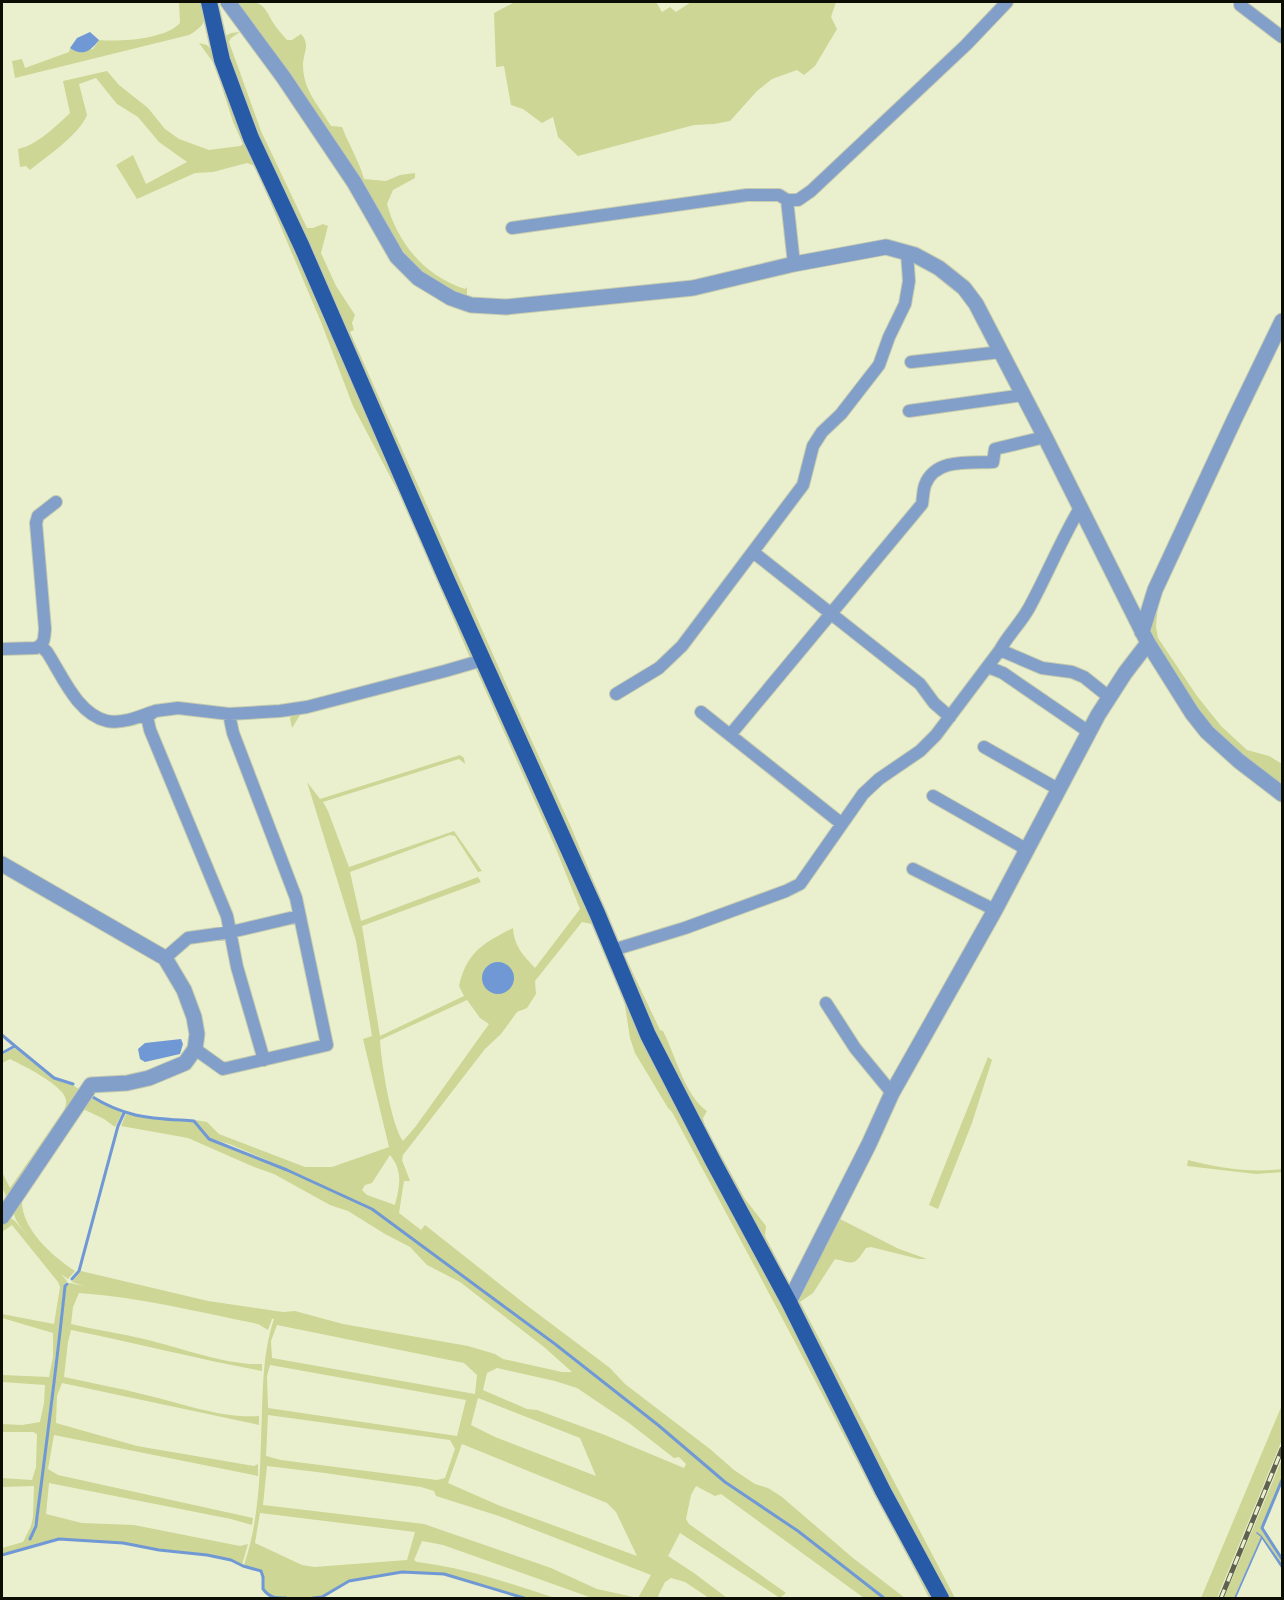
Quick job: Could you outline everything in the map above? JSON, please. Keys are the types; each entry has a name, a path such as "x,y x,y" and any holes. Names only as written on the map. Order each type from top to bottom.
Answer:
{"main road":[{"path":"209,2 222,60 251,138 302,247 613,950 648,1035 789,1302 883,1491 941,1599"}],"street":[{"path":"228,2 284,78 348,172 397,257 418,278 451,298 471,305 489,307 693,288 875,248 895,249 939,268 964,288 976,304 1046,437 1145,638 1192,713 1207,732 1239,761 1282,794"},
{"path":"512,228 747,195 779,195 787,200 798,200 811,191 966,45 1006,2"},
{"path":"1240,2 1240,5 1282,37"},
{"path":"787,200 794,264"},
{"path":"616,694 659,668 682,646 803,485 813,446 822,432 841,414 879,365 904,304 909,281 907,253"},
{"path":"789,1302 869,1144 892,1093 995,910 1089,732 1145,638 1160,580 1282,321"},
{"path":"911,362 1001,352"},
{"path":"909,411 1023,395"},
{"path":"730,735 922,504 925,484 936,471 946,464 993,462 995,449 1046,437"},
{"path":"2,648 36,648 44,641 45,629 36,523 38,516 56,502"},
{"path":"613,950 685,928 800,884 863,794 879,779 921,751 988,667 1008,634 1017,627 1029,608 1080,508"},
{"path":"753,552 920,684 934,703 950,717"},
{"path":"41,646 83,706 107,721 134,719 155,711 178,708 228,714 307,707 483,660"},
{"path":"1000,650 1042,668 1078,674 1109,698"},
{"path":"988,667 1003,673 1089,732"},
{"path":"155,711 147,717 150,730 227,916 237,967 264,1060"},
{"path":"701,712 842,824"},
{"path":"195,1049 223,1069 327,1045 296,898 233,733 228,714"},
{"path":"984,747 1058,789"},
{"path":"933,796 1026,849"},
{"path":"2,864 165,958 184,990 194,1017 197,1034 195,1049 185,1063 149,1078 127,1083 91,1085 2,1217"},
{"path":"913,869 995,910"},
{"path":"165,958 188,938 231,932 299,916"},
{"path":"826,1003 855,1048 892,1093"}],"green space":[{"path":"179,2 205,2 204,22 199,29 189,35 15,78 12,61 22,59 25,68 69,52 70,48 74,51 93,49 99,40 131,40 165,33 180,23"},
{"path":"238,2 251,2 263,6 287,40 292,40 301,34 304,38 306,45 303,61 304,74 309,90 331,126 342,127 364,179 386,181 400,175 415,173 415,178 393,190 387,204 392,219 415,257 437,276 465,289 467,287 467,299 435,285 410,261"},
{"path":"515,2 656,2 662,12 670,7 676,12 691,2 836,2 831,17 837,29 815,66 804,75 797,70 772,79 757,91 730,121 694,125 578,156 558,137 553,117 542,123 523,109 511,105 504,66 496,67 494,13"},
{"path":"240,32 229,42 261,131 307,228 323,224 328,226 321,253 336,286 355,315 352,323 354,330 350,332 571,827 620,945 615,947 268,160 223,40 231,33"},
{"path":"199,43 207,45 212,51 476,658 471,660 402,499 353,406 321,322 255,166 247,163 213,172 195,173 137,199 116,165 133,155 146,184 187,162 159,142 138,117 117,104 96,78 79,84 87,115 83,123 62,145 30,170 26,166 20,167 18,149 39,140 70,113 63,81 107,71 119,85 148,108 165,129 179,139 209,150 243,144 233,122 215,65"},
{"path":"1158,602 1156,627 1158,638 1197,696 1221,726 1247,750 1269,756 1282,764 1282,789 1227,747 1177,683 1151,633 1152,618"},
{"path":"482,662 542,801 935,1598 929,1598 672,1112 635,1053 630,1038 624,999 592,924 582,922 535,981 536,994 527,1008 517,1012 501,1034 485,1049 403,1155 402,1160 410,1181 404,1181 399,1213 421,1230 425,1225 610,1368 625,1384 734,1470 755,1484 768,1488 782,1497 853,1558 905,1598 886,1598 799,1530 726,1481 556,1343 372,1208 232,1145 209,1138 195,1120 207,1122 219,1134 305,1167 332,1167 389,1147 363,1039 372,1036 356,941 307,782 320,799 460,755 464,758 465,764 459,759 323,802 349,867 454,831 482,871 478,872 455,836 450,835 350,872 361,921 478,877 481,882 362,926 380,1036 464,996 459,986 462,974 472,957 485,944 513,928 517,945 535,968 580,909 556,849 475,667 433,681 424,681 300,715 292,728 290,718 293,714","holes":["467,1000 480,1018 489,1024 403,1141 391,1108 380,1040","390,1155 399,1173 395,1205 367,1195 362,1190 365,1185 372,1183"]},
{"path":"622,950 660,1030 663,1031 687,1085 699,1104 707,1111 703,1118 705,1126 745,1199 766,1226 765,1236 793,1290 790,1294 712,1150 617,952"},
{"path":"15,1048 53,1079 73,1085 80,1090 2,1214 2,1203 6,1196 2,1187 2,1172 10,1188 66,1104 65,1097 56,1086 40,1075 10,1059 2,1063 2,1055"},
{"path":"988,1057 992,1060 972,1123 938,1209 929,1205"},
{"path":"86,1093 122,1113 115,1127 83,1109 22,1198 26,1220 39,1240 75,1271 68,1279 61,1274 67,1281 64,1285 37,1518 29,1539 37,1526 66,1286 70,1283 84,1286 72,1282 81,1271 208,1301 283,1312 295,1311 343,1324 468,1346 495,1354 503,1359 562,1372 572,1372 544,1347 460,1282 427,1265 410,1247 348,1211 330,1205 274,1174 188,1138 121,1126 126,1114 144,1118 194,1122 208,1139 287,1170 371,1209 554,1345 725,1482 798,1532 883,1598 864,1598 721,1494 715,1496 696,1486 691,1495 686,1519 689,1524 786,1593 780,1598 680,1533 668,1556 727,1598 709,1598 685,1582 671,1578 665,1582 658,1596 660,1598 638,1598 592,1598 443,1545 422,1541 414,1560 417,1562 470,1572 555,1598 526,1598 445,1574 402,1572 348,1580 322,1596 272,1598 264,1589 264,1576 261,1571 244,1565 257,1508 265,1364 274,1319 267,1318 272,1319 268,1330 258,1324 168,1306 79,1293 73,1307 71,1324 144,1339 219,1359 262,1364 262,1371 71,1330 64,1377 136,1392 217,1413 259,1416 259,1425 62,1383 57,1396 56,1423 137,1446 254,1466 258,1464 258,1476 54,1435 48,1469 58,1475 253,1518 252,1525 49,1483 46,1514 82,1523 134,1525 240,1546 248,1544 242,1565 231,1559 207,1554 123,1543 59,1538 2,1554 2,1548 23,1542 31,1526 34,1486 2,1487 2,1478 32,1480 36,1467 37,1434 2,1432 2,1424 22,1425 40,1422 45,1385 2,1382 2,1375 49,1377 53,1357 53,1333 2,1318 2,1314 54,1324 60,1287 12,1225 2,1232 2,1222 9,1218 14,1220 30,1238 15,1218 15,1203","holes":["277,1325 464,1363 477,1375 475,1394 272,1358 271,1341","270,1365 466,1400 457,1436 268,1408 267,1376","497,1368 577,1388 629,1423 674,1458 679,1457 686,1464 684,1468 605,1435 537,1410 527,1409 483,1390 487,1373","478,1398 580,1438 596,1476 495,1437 471,1425","268,1415 450,1440 455,1449 445,1478 437,1480 281,1460 266,1456","462,1444 607,1503 616,1512 637,1556 498,1505 448,1483","267,1466 421,1487 434,1491 436,1496 499,1516 651,1575 638,1598 597,1589 551,1568 424,1524 263,1505","260,1513 415,1532 407,1560 314,1567 302,1565 255,1543"]},
{"path":"1188,1160 1235,1169 1282,1169 1282,1172 1256,1174 1187,1166"},
{"path":"836,1217 899,1249 927,1259 871,1247 866,1248 854,1262 835,1259 813,1293 800,1302 955,1598 946,1598 793,1299"},
{"path":"1282,1405 1282,1440 1217,1598 1201,1598"},
{"path":"1282,1459 1282,1478 1261,1528 1282,1564 1262,1536 1234,1598 1224,1598"}],"water":[{"path":"90,32 99,40 93,47 82,52 70,48 77,38"},
{"path":"498,962 509,967 514,978 509,989 498,994 487,989 482,978 487,967"},
{"path":"181,1039 183,1044 180,1054 145,1062 140,1059 138,1049 145,1043"},
{"path":"1257,1532 1262,1536 1282,1564 1282,1569 1262,1539 1236,1598 1234,1598 1261,1537"}],"waterway":[{"path":"2,1035 15,1046"},
{"path":"2,1053 15,1046 54,1078 73,1084"},
{"path":"91,1096 104,1104 141,1116 194,1121 209,1139 287,1170 372,1209 555,1344 658,1425 725,1482 798,1531 884,1598"},
{"path":"72,1279 79,1271 118,1126 124,1113"},
{"path":"30,1539 36,1526 67,1284"},
{"path":"1282,1480 1262,1528 1282,1559"},
{"path":"2,1555 59,1539 123,1543 159,1550 207,1555 231,1560 261,1571 263,1589 273,1597 286,1598"},
{"path":"313,1598 322,1597 349,1581 402,1572 444,1574 524,1598"}],"railway":[{"path":"1221,1598 1282,1449"}]}
